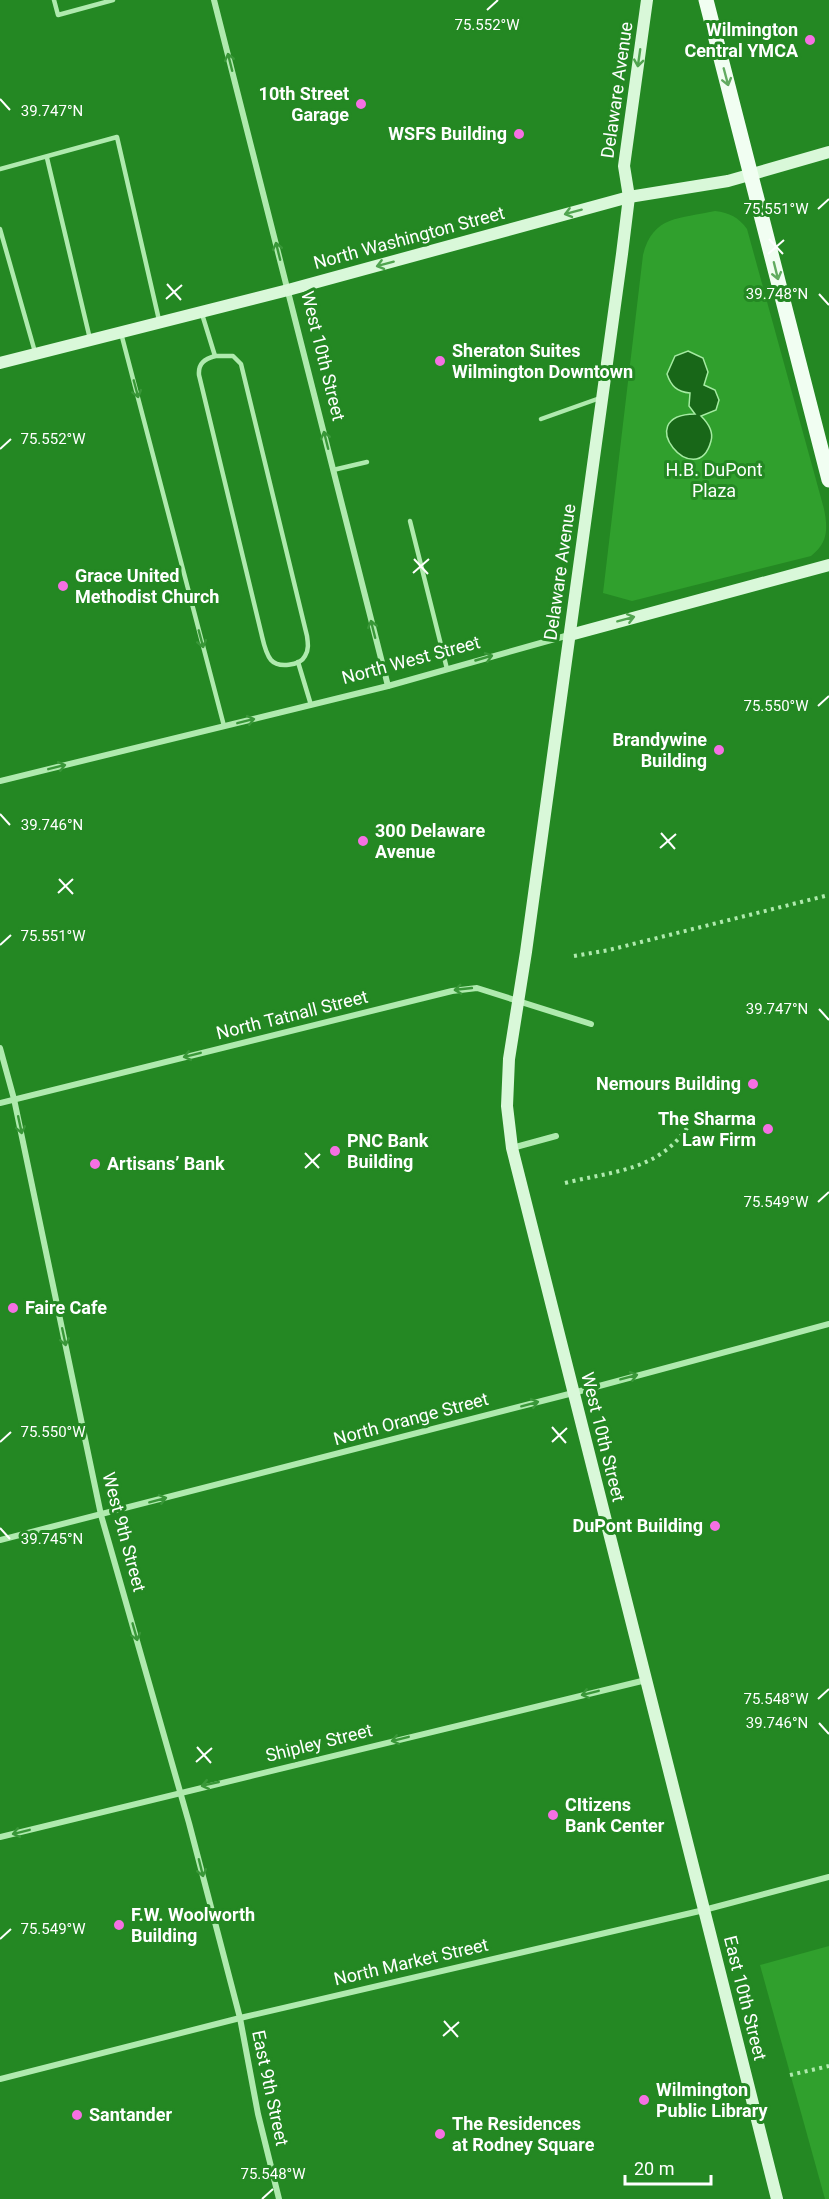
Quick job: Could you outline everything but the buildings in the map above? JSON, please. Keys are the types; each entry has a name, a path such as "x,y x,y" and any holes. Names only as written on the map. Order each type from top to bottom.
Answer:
{"main road":[{"name":"Delaware Avenue","path":"512,1148 507,1106 509,1059 570,635 629,197 624,166 648,0"},
{"path":"706,0 829,480"},
{"name":"North Washington Street","path":"0,363 288,290 629,197 728,181 829,152"},
{"name":"North West Street","path":"570,635 829,565"},
{"name":"West 10th Street","path":"512,1148 705,1910"},
{"name":"East 10th Street","path":"705,1910 777,2199"}],"street":[{"name":"West 10th Street","path":"214,0 388,686"},
{"name":"North West Street","path":"0,782 388,686 570,635"},
{"name":"North Tatnall Street","path":"0,1103 452,991 477,988 591,1024"},
{"name":"West 9th Street","path":"0,1048 14,1100 101,1515 181,1791 240,2018"},
{"path":"512,1148 556,1136"},
{"name":"North Orange Street","path":"0,1540 573,1393 829,1324"},
{"name":"Shipley Street","path":"0,1837 646,1679"},
{"name":"North Market Street","path":"0,2079 240,2018 705,1910 829,1876"},
{"name":"East 9th Street","path":"240,2018 258,2114 279,2199"}],"lane":[{"path":"54,0 58,15 113,0"},
{"path":"0,169 117,137 160,322"},
{"path":"47,158 91,340"},
{"path":"0,229 35,354"},
{"path":"201,312 215,356"},
{"path":"121,333 224,726"},
{"path":"215,356 233,356 241,364 307,636 307,652 298,662 284,665 273,662 261,632 199,375 200,365 204,360 215,356"},
{"path":"541,419 602,397"},
{"path":"333,470 367,462"},
{"path":"410,521 447,669"},
{"path":"298,662 311,705"}],"path":[{"path":"574,956 609,950 829,895"},
{"path":"565,1183 647,1163 664,1155 687,1128"},
{"path":"790,2075 829,2066"}],"green space":[{"name":"H.B. DuPont Plaza","path":"715,211 733,216 747,229 824,509 826,523 824,541 811,556 632,601 603,593 643,255 654,232 661,226 679,218"},
{"path":"829,1946 829,2199 825,2199 760,1965"}],"shaded area":[{"path":"688,351 703,358 708,372 704,385 715,390 719,400 716,410 701,416 710,427 712,437 704,455 693,459 682,456 673,448 667,437 668,426 676,418 695,414 689,406 690,393 675,388 667,374 675,356"}],"place":[{"name":"Wilmington Central YMCA","path":"810,40"},
{"name":"10th Street Garage","path":"361,104"},
{"name":"WSFS Building","path":"519,134"},
{"name":"Sheraton Suites Wilmington Downtown","path":"440,361"},
{"name":"Grace United Methodist Church","path":"63,586"},
{"name":"Brandywine Building","path":"719,750"},
{"name":"300 Delaware Avenue","path":"363,841"},
{"name":"Nemours Building","path":"753,1084"},
{"name":"The Sharma Law Firm","path":"768,1129"},
{"name":"PNC Bank Building","path":"335,1151"},
{"name":"Artisans’ Bank","path":"95,1164"},
{"name":"Faire Cafe","path":"13,1308"},
{"name":"DuPont Building","path":"715,1526"},
{"name":"CItizens Bank Center","path":"553,1815"},
{"name":"F.W. Woolworth Building","path":"119,1925"},
{"name":"Wilmington Public Library","path":"644,2100"},
{"name":"Santander","path":"77,2115"},
{"name":"The Residences at Rodney Square","path":"440,2134"}]}
